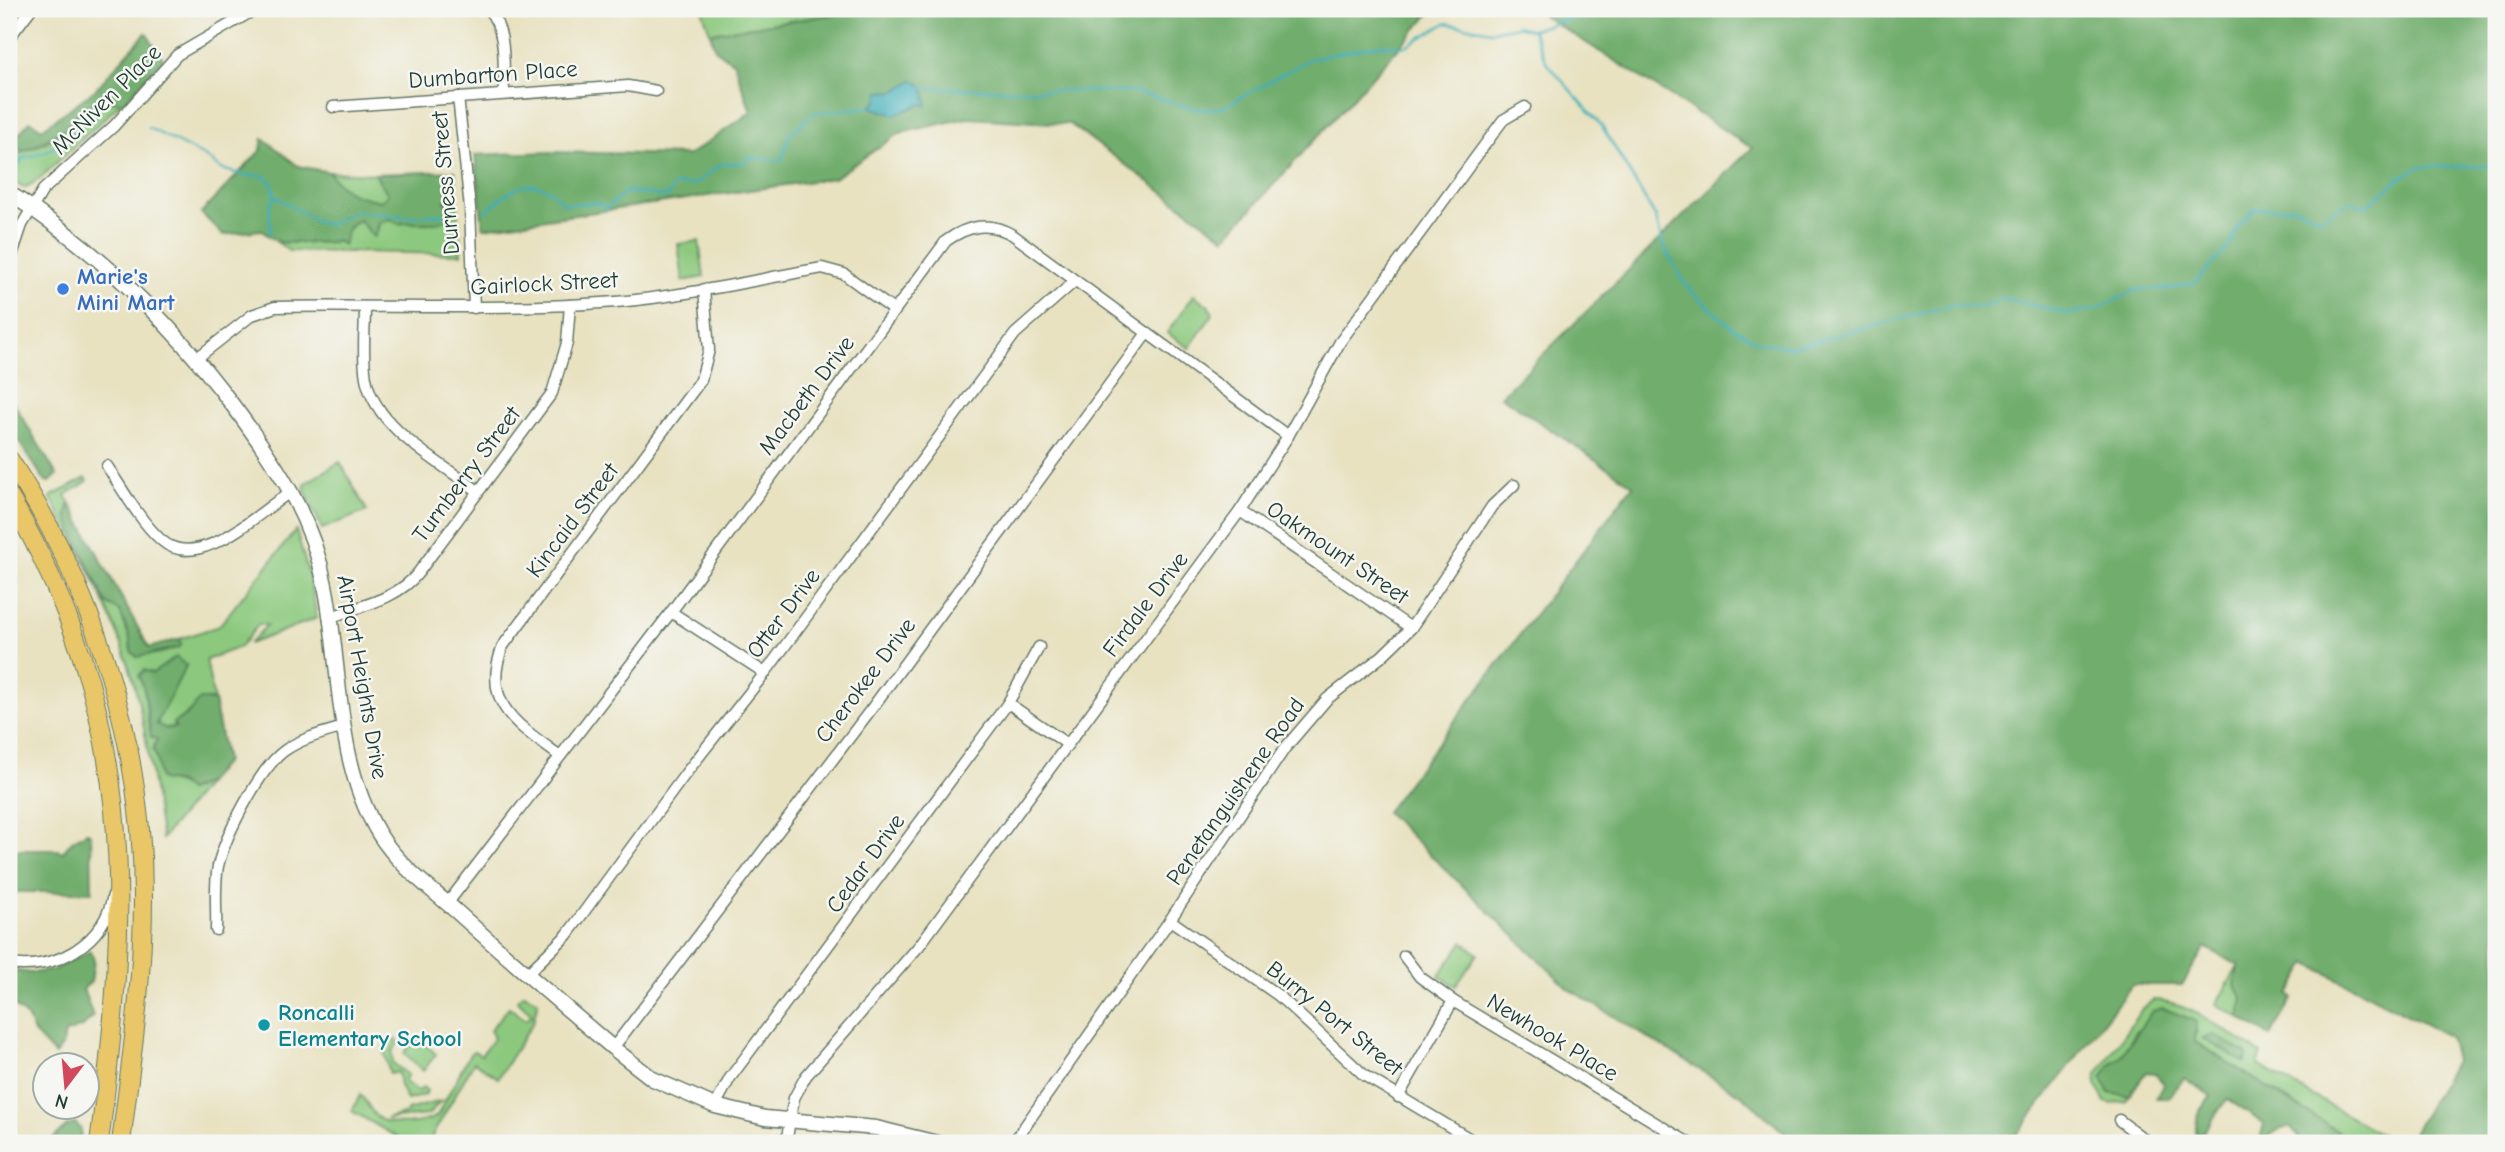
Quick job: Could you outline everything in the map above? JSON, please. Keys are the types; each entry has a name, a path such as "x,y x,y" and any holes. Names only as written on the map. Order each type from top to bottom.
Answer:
{"main road":[{"path":"9,459 78,584 116,698 135,786 142,854 142,935 121,1143"},
{"path":"9,496 57,587 86,666 107,753 119,857 118,973 99,1143"}],"street":[{"path":"9,38 30,9"},
{"name":"McNiven Place","path":"9,264 31,207 43,190 114,126 177,55 256,9"},
{"path":"488,9 495,17 502,37 504,94"},
{"name":"Dumbarton Place","path":"333,107 628,86 656,91"},
{"name":"Durness Street","path":"458,97 470,208 474,308"},
{"name":"Firdale Drive","path":"786,1143 794,1098 806,1076 919,946 1240,511 1288,436 1340,342 1503,120 1525,107"},
{"name":"Airport Heights Drive","path":"9,193 114,272 160,315 197,358 292,491 313,538 331,617 344,726 360,795 379,834 412,874 613,1048 653,1079 715,1106 790,1121 876,1128 937,1143"},
{"name":"Macbeth Drive","path":"447,904 671,612 946,241 972,227 1000,228 1288,436"},
{"name":"Gairlock Street","path":"197,358 262,310 275,306 474,308 570,305 704,289 821,268 844,274 895,311"},
{"name":"Otter Drive","path":"527,974 566,935 686,773 765,673 1015,334 1075,281"},
{"name":"Kincaid Street","path":"560,756 512,718 504,708 497,696 498,661 503,646 701,380 709,350 704,289"},
{"name":"Turnberry Street","path":"331,617 391,595 407,585 557,385 570,330 570,305"},
{"path":"365,307 366,377 376,403 395,428 478,491"},
{"name":"Cherokee Drive","path":"613,1048 872,708 1147,333"},
{"path":"107,466 161,540 184,551 195,551 217,542 292,491"},
{"name":"Penetanguishene Road","path":"1013,1143 1170,920 1298,731 1327,699 1381,657 1411,628 1492,506 1514,485"},
{"name":"Oakmount Street","path":"1240,511 1411,628"},
{"path":"671,612 765,673"},
{"name":"Cedar Drive","path":"715,1106 726,1084 1008,703 1039,647"},
{"path":"1008,703 1067,744"},
{"path":"216,930 217,877 221,857 262,776 274,759 289,747 344,726"},
{"path":"9,964 47,963 61,959 86,943 105,920 113,899 119,857"},
{"name":"Burry Port Street","path":"1170,920 1279,996 1357,1070 1472,1142"},
{"name":"Newhook Place","path":"1404,956 1420,977 1453,1001 1689,1143"},
{"path":"1398,1097 1453,1001"},
{"path":"2119,1121 2149,1143"}],"green space":[{"path":"702,9 872,9 710,33"},
{"path":"872,9 1434,9 1225,238 1070,124 967,118 900,133 834,178 483,228 475,155 551,152 689,155 751,112 734,63 715,49 710,33"},
{"path":"1533,9 2496,9 2496,1143 2407,1143 2455,1062 2450,1037 2307,963 2289,995 2293,998 2270,1036 2240,1018 2243,998 2235,986 2238,965 2205,947 2182,985 2132,985 2010,1143 1796,1143 1744,1097 1569,989 1386,812 1633,485 1501,396 1752,148"},
{"path":"146,33 163,59 124,103 105,102 87,106 62,131 23,151 11,143 30,121 42,129 95,90"},
{"path":"108,100 121,103 37,181 24,188 9,180 9,157 45,143 87,108"},
{"path":"263,138 298,166 329,172 345,189 358,196 382,201 388,194 375,174 455,171 450,180 452,197 445,201 451,208 451,217 433,223 399,224 390,219 380,222 374,237 359,220 349,225 343,245 337,241 280,242 261,230 223,235 201,213 261,150"},
{"path":"455,171 461,254 289,251 277,242 334,242 360,220 375,236 381,222 390,219 399,224 425,224 445,205"},
{"path":"329,172 375,174 389,194 382,201 358,196 339,185"},
{"path":"699,241 704,277 683,281 678,244"},
{"path":"1194,295 1209,306 1213,314 1189,348 1167,333"},
{"path":"13,402 57,475 50,482 45,481 9,427 9,403"},
{"path":"340,462 367,511 322,529 304,488 306,483"},
{"path":"86,478 88,481 66,495 70,503 68,509 72,530 106,603 120,611 130,639 131,651 149,655 167,652 179,647 180,640 176,640 219,626 296,530 309,575 317,618 249,644 267,625 259,624 240,647 206,660 214,701 206,699 174,723 177,726 159,729 158,719 186,666 144,689 149,728 157,739 159,758 170,781 194,790 208,782 162,839 142,716 125,653 96,585 50,497"},
{"path":"70,503 149,648 176,640 182,644 179,647 137,657 131,651 130,639 120,611 106,603 72,530 67,516"},
{"path":"176,657 186,666 156,724 167,729 176,727 173,723 187,715 200,699 214,701 226,761 208,782 188,791 179,783 161,780 153,750 157,739 151,737 145,692 139,676 144,670 153,673"},
{"path":"87,832 91,834 92,892 9,892 9,881 17,877 9,855 15,850 63,852 72,841"},
{"path":"1463,942 1478,954 1456,986 1439,976"},
{"path":"91,951 94,961 91,982 83,989 93,1016 83,1027 65,1033 59,1050 50,1050 35,1034 27,1017 9,1001 9,970 31,973 53,970"},
{"path":"2239,965 2235,986 2243,998 2240,1018 2216,1004"},
{"path":"524,994 538,1001 533,1022 498,1078 474,1062 428,1143 407,1143 352,1111 360,1095 377,1117 390,1123 415,1123 437,1116 470,1054 474,1051 481,1055 494,1038 490,1030 509,1007 526,1020 532,1014 517,1000"},
{"path":"2153,1000 2180,1006 2209,1020 2262,1054 2258,1065 2396,1143 2356,1143 2194,1041 2197,1031 2137,1030 2119,1059 2111,1064 2102,1078 2109,1093 2129,1096 2126,1101 2112,1104 2105,1102 2096,1084 2097,1074 2142,1009"},
{"path":"2162,1008 2196,1021 2195,1042 2356,1143 2298,1143 2299,1136 2289,1127 2278,1130 2259,1143 2264,1124 2227,1099 2203,1133 2195,1134 2198,1113 2211,1096 2184,1078 2169,1098 2156,1098 2164,1084 2155,1073 2146,1072 2129,1096 2109,1093 2102,1078 2110,1065 2119,1059 2152,1011"},
{"path":"2214,1035 2247,1054 2245,1063 2203,1038"},
{"path":"417,1038 436,1054 423,1071 404,1053"},
{"path":"396,1039 399,1042 392,1052 393,1063 408,1075 404,1081 418,1092 423,1087 427,1091 425,1095 407,1100 400,1086 398,1072 390,1074 383,1048"},
{"path":"441,1101 428,1115 386,1119 407,1113 407,1110"},
{"path":"76,1123 81,1130 81,1143 48,1143 67,1126"}],"water":[{"path":"913,80 922,87 927,106 921,104 895,115 870,107 877,102 880,92 895,91"}],"waterway":[{"path":"922,88 1136,92 1199,110 1222,108 1310,59 1378,45 1406,46 1446,23 1492,31 1517,26 1532,30 1601,9"},
{"path":"1532,30 1547,63 1602,126 1656,218 1662,243 1687,287 1731,327 1758,342 1793,347 1953,305 1982,307 2003,298 2069,314 2096,309 2139,289 2168,289 2195,283 2232,243 2237,227 2255,209 2295,207 2320,218 2350,201 2365,207 2403,176 2420,167 2496,166"},
{"path":"485,212 505,195 533,185 543,187 564,204 598,203 606,209 627,191 667,197 675,185 695,184 721,164 745,163 748,157 782,161 789,135 814,113 870,107"},
{"path":"9,171 16,168 23,158 36,155 64,141 82,118 89,115 96,118"},
{"path":"149,128 206,157 221,169 244,175 264,176 272,183 275,196 316,221 329,225 355,211 407,217 449,214"},
{"path":"270,233 270,204 275,196"}],"place":[{"name":"Marie's Mini Mart","path":"63,289"},
{"name":"Roncalli Elementary School","path":"264,1025"}]}
